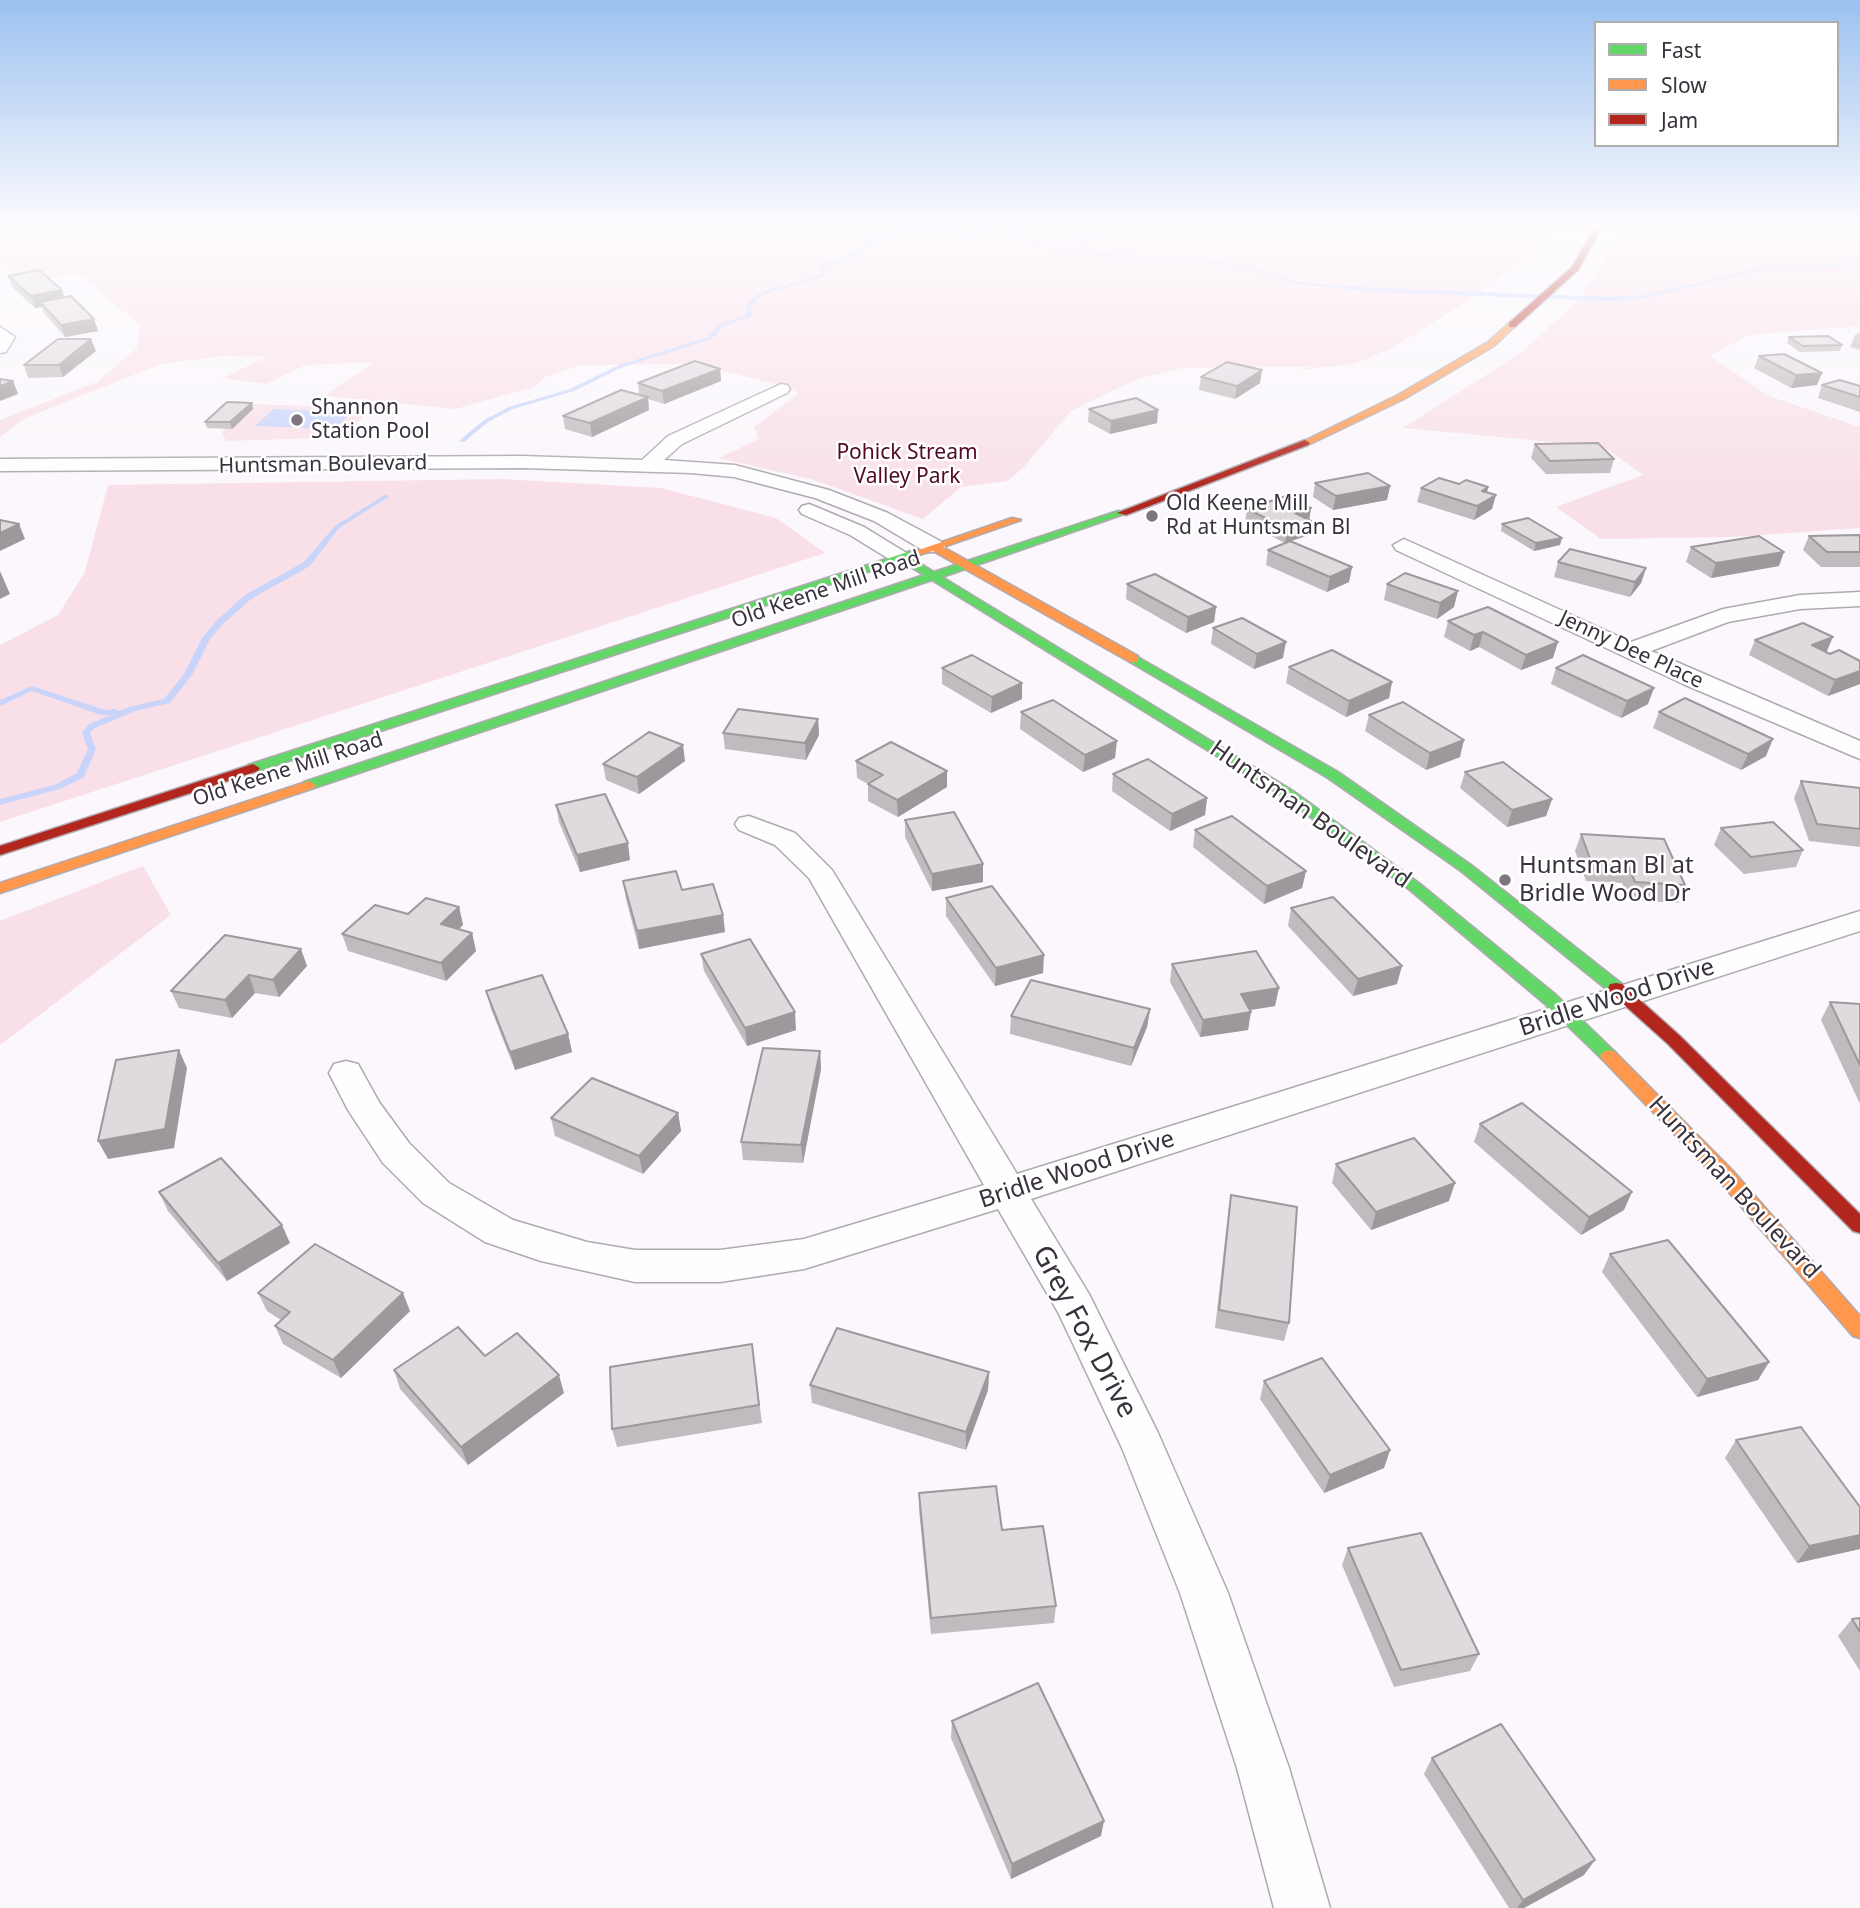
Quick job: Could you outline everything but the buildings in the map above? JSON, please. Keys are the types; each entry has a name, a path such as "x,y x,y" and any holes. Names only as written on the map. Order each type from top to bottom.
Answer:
{"main road":[{"name":"Old Keene Mill Road","path":"0,888 966,565 1241,469 1352,423 1454,368 1529,312"},
{"name":"Old Keene Mill Road","path":"0,851 1026,517"},
{"name":"Huntsman Boulevard","path":"934,547 1186,688 1333,775 1466,868 1625,996 1796,1158 1860,1226"},
{"name":"Huntsman Boulevard","path":"902,557 1299,801 1415,887 1566,1014 1726,1176 1860,1330"}],"street":[{"path":"0,332 7,337 0,348"},
{"path":"645,467 676,440 781,389"},
{"name":"Huntsman Boulevard","path":"0,465 533,462 735,471 785,483 854,505 934,547"},
{"path":"0,478 21,465"},
{"name":"Huntsman Boulevard","path":"645,467 798,507 857,531 902,557"},
{"name":"Jenny Dee Place","path":"1404,545 1630,650 1860,751"},
{"path":"1630,650 1723,615 1775,605 1860,598"},
{"name":"Grey Fox Drive","path":"749,824 785,839 822,876 1081,1318 1143,1447 1204,1594 1263,1768 1303,1908"},
{"name":"Bridle Wood Drive","path":"346,1073 366,1110 396,1153 436,1193 499,1231 587,1258 635,1266 720,1266 804,1254 1860,921"}],"green space":[{"name":"Pohick Stream Valley Park","path":"124,312 1450,312 1393,348 1354,364 1296,370 1315,366 1182,368 1137,379 1071,411 1023,468 1007,481 961,487 923,519 814,480 719,458 759,439 754,427 798,394 794,389 697,364 580,365 545,377 534,387 455,409 324,396 374,362 306,365 266,384 223,378 266,357 222,356 161,364 26,418 0,437 0,420 97,382 137,348 140,326"},
{"path":"1565,312 1860,312 1860,326 1749,335 1710,356 1769,396 1860,427 1860,528 1732,537 1601,539 1556,507 1643,475 1604,447 1403,428 1522,352"},
{"name":"Shannon Station Pool","path":"251,404 369,408 348,437 226,441 222,432"},
{"path":"502,479 661,488 776,518 825,553 0,822 0,645 58,615 85,572 108,485"},
{"path":"143,866 171,915 0,1045 0,921"}],"water":[{"path":"274,409 352,412 334,429 255,426"}],"waterway":[{"path":"462,441 486,421 511,408 572,390 621,366 710,338 721,325 749,316 749,312"},
{"path":"0,802 57,787 81,775 92,749 86,733 92,726 132,709 167,701 188,675 206,638 220,622 248,597 307,564 337,527 387,496"},
{"path":"0,703 32,688 104,713 115,712"}],"traffic: fast":[{"path":"309,785 1122,513"},
{"path":"253,768 915,553"},
{"path":"902,557 1288,794 1415,887 1550,999 1609,1056"},
{"path":"1134,659 1333,775 1466,868 1616,988"}],"traffic: slow":[{"path":"1305,443 1401,397 1491,344 1512,325"},
{"path":"915,553 1016,520"},
{"path":"934,547 1134,659"},
{"path":"0,888 309,785"},
{"path":"1609,1056 1726,1176 1860,1330"}],"traffic: jam":[{"path":"1512,325 1526,312"},
{"path":"1122,513 1305,443"},
{"path":"0,851 253,768"},
{"path":"1616,988 1674,1040 1860,1226"}],"place":[{"name":"Shannon Station Pool","path":"297,420"},
{"name":"Old Keene Mill Rd at Huntsman Bl","path":"1152,516"},
{"name":"Huntsman Bl at Bridle Wood Dr","path":"1505,880"}]}
